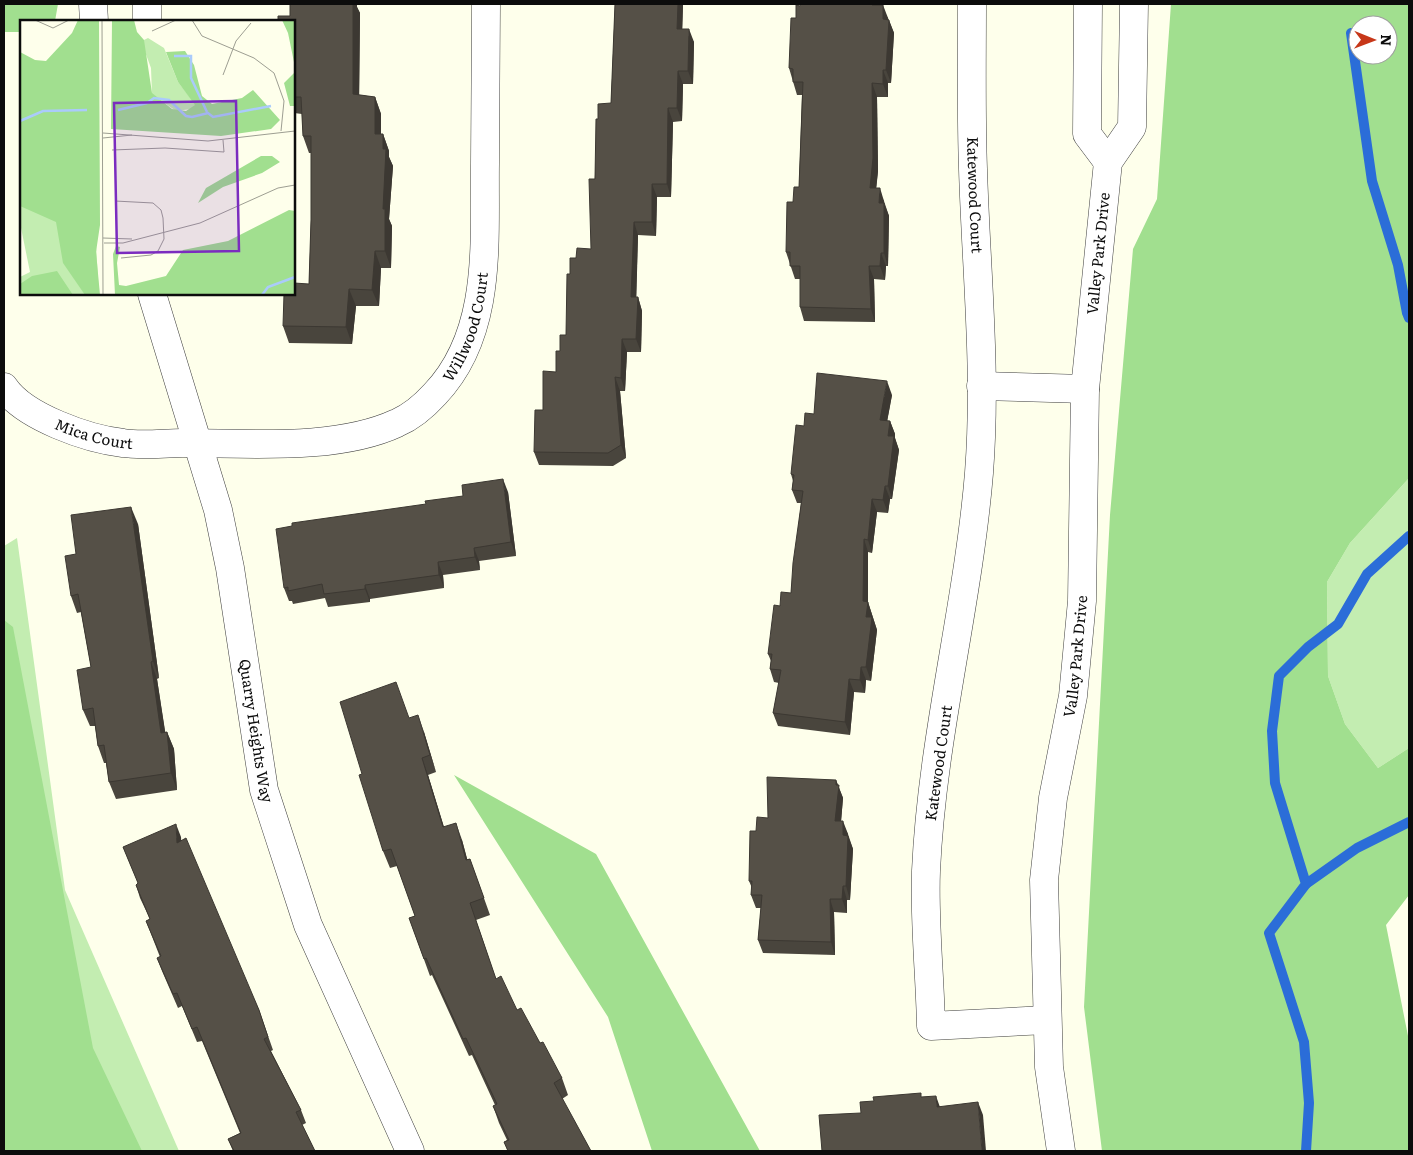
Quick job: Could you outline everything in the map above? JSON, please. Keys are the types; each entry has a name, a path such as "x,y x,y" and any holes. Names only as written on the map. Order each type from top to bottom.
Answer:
{"street":[{"path":"93,4 94,20"},
{"path":"147,4 147,20"},
{"name":"Willwood Court","path":"197,443 319,442 362,435 399,423 427,403 448,380 465,350 478,312 484,265 486,4"},
{"name":"Katewood Court","path":"972,4 973,170 979,280 981,386 979,470 971,555 936,774 926,872 931,1026 1047,1020"},
{"path":"1088,4 1087,134 1108,162"},
{"name":"Valley Park Drive","path":"1061,1151 1049,1068 1044,880 1053,798 1073,696 1082,601 1085,389 1108,162 1132,127 1134,4"},
{"name":"Quarry Heights Way","path":"152,295 218,510 230,568 264,790 308,925 410,1151"},
{"path":"981,386 1085,389"},
{"name":"Mica Court","path":"4,387 39,417 78,433 123,444 197,443"}],"green space":[{"path":"4,4 58,4 55,20 20,20 20,32 4,32"},
{"path":"1171,4 1409,4 1409,478 1350,543 1327,582 1328,676 1345,724 1378,768 1409,748 1409,895 1386,925 1409,1041 1409,1151 1102,1151 1084,1007 1110,515 1133,249 1157,199"},
{"path":"1409,478 1409,748 1378,768 1345,724 1328,676 1327,582 1350,543"},
{"path":"17,538 65,890 179,1151 4,1151 4,546"},
{"path":"4,620 13,627 93,1048 142,1151 4,1151"},
{"path":"454,775 596,854 760,1151 652,1151 608,1017"}],"building":[{"path":"290,4 353,4 353,94 375,97 375,134 383,134 383,149 386,149 383,209 385,209 385,251 375,251 372,290 349,289 346,327 283,326 284,295 295,295 295,283 309,284 311,220 311,136 303,136 301,97 295,97 295,20 278,20 278,16 290,16"},
{"path":"615,4 678,4 677,29 689,29 688,71 678,71 677,108 668,108 667,184 652,184 652,222 634,222 631,297 638,297 636,339 622,339 621,378 615,377 621,445 608,453 534,452 535,410 543,410 543,371 556,372 556,351 560,351 560,335 566,335 567,274 570,274 570,258 576,258 577,248 591,249 589,179 595,179 598,104 611,103"},
{"path":"801,4 883,5 883,19 889,20 886,70 883,70 883,84 872,83 873,158 870,188 880,188 879,203 884,203 884,253 881,253 880,266 869,266 871,309 800,307 800,266 790,266 790,252 786,252 787,202 793,202 794,187 799,187 803,82 793,82 793,69 789,68 791,18 796,18 796,5 800,6"},
{"path":"817,373 887,381 880,420 890,421 888,436 894,436 888,486 885,486 883,500 872,499 868,540 864,539 863,601 868,602 866,617 872,617 866,667 861,667 860,680 849,679 845,722 773,713 781,670 770,669 772,654 768,654 774,605 780,606 781,592 791,593 793,563 803,491 792,490 794,475 791,474 796,425 804,426 805,413 814,414"},
{"path":"503,479 511,542 474,548 475,557 438,562 439,575 365,585 365,589 324,594 322,584 288,591 288,587 284,588 276,529 292,526 292,523 426,504 425,501 463,496 462,485"},
{"path":"131,507 153,661 151,662 161,733 167,732 171,773 109,782 104,745 98,746 93,708 83,710 77,670 91,667 78,594 71,596 65,556 76,554 71,515"},
{"path":"396,682 409,718 418,715 430,755 422,758 443,827 456,823 466,860 470,859 484,898 470,903 496,979 501,976 517,1010 521,1008 540,1043 543,1042 562,1078 554,1083 591,1151 508,1151 504,1142 509,1140 493,1106 497,1104 466,1038 463,1039 426,958 424,959 409,918 415,916 391,849 383,851 359,775 362,774 340,702"},
{"path":"767,777 836,780 836,785 839,785 835,821 843,821 843,835 848,836 846,886 843,886 842,899 830,899 831,942 758,940 762,895 751,895 752,881 749,881 750,831 756,831 757,817 768,818"},
{"path":"176,824 177,843 186,838 259,1010 268,1037 264,1039 301,1110 296,1112 315,1151 234,1151 228,1139 241,1133 197,1027 192,1029 177,993 173,994 157,958 161,956 146,921 150,919 123,847"},
{"path":"921,1093 921,1097 936,1096 937,1107 978,1102 982,1151 822,1151 819,1115 861,1113 860,1102 874,1101 873,1097"}],"waterway":[{"path":"1356,65 1372,181 1398,265 1409,318"},
{"path":"1306,1151 1309,1103 1304,1042 1269,933 1306,884 1275,783 1272,731 1279,676 1308,647 1338,624 1367,574 1409,536"},
{"path":"1306,884 1357,848 1409,822"}]}
